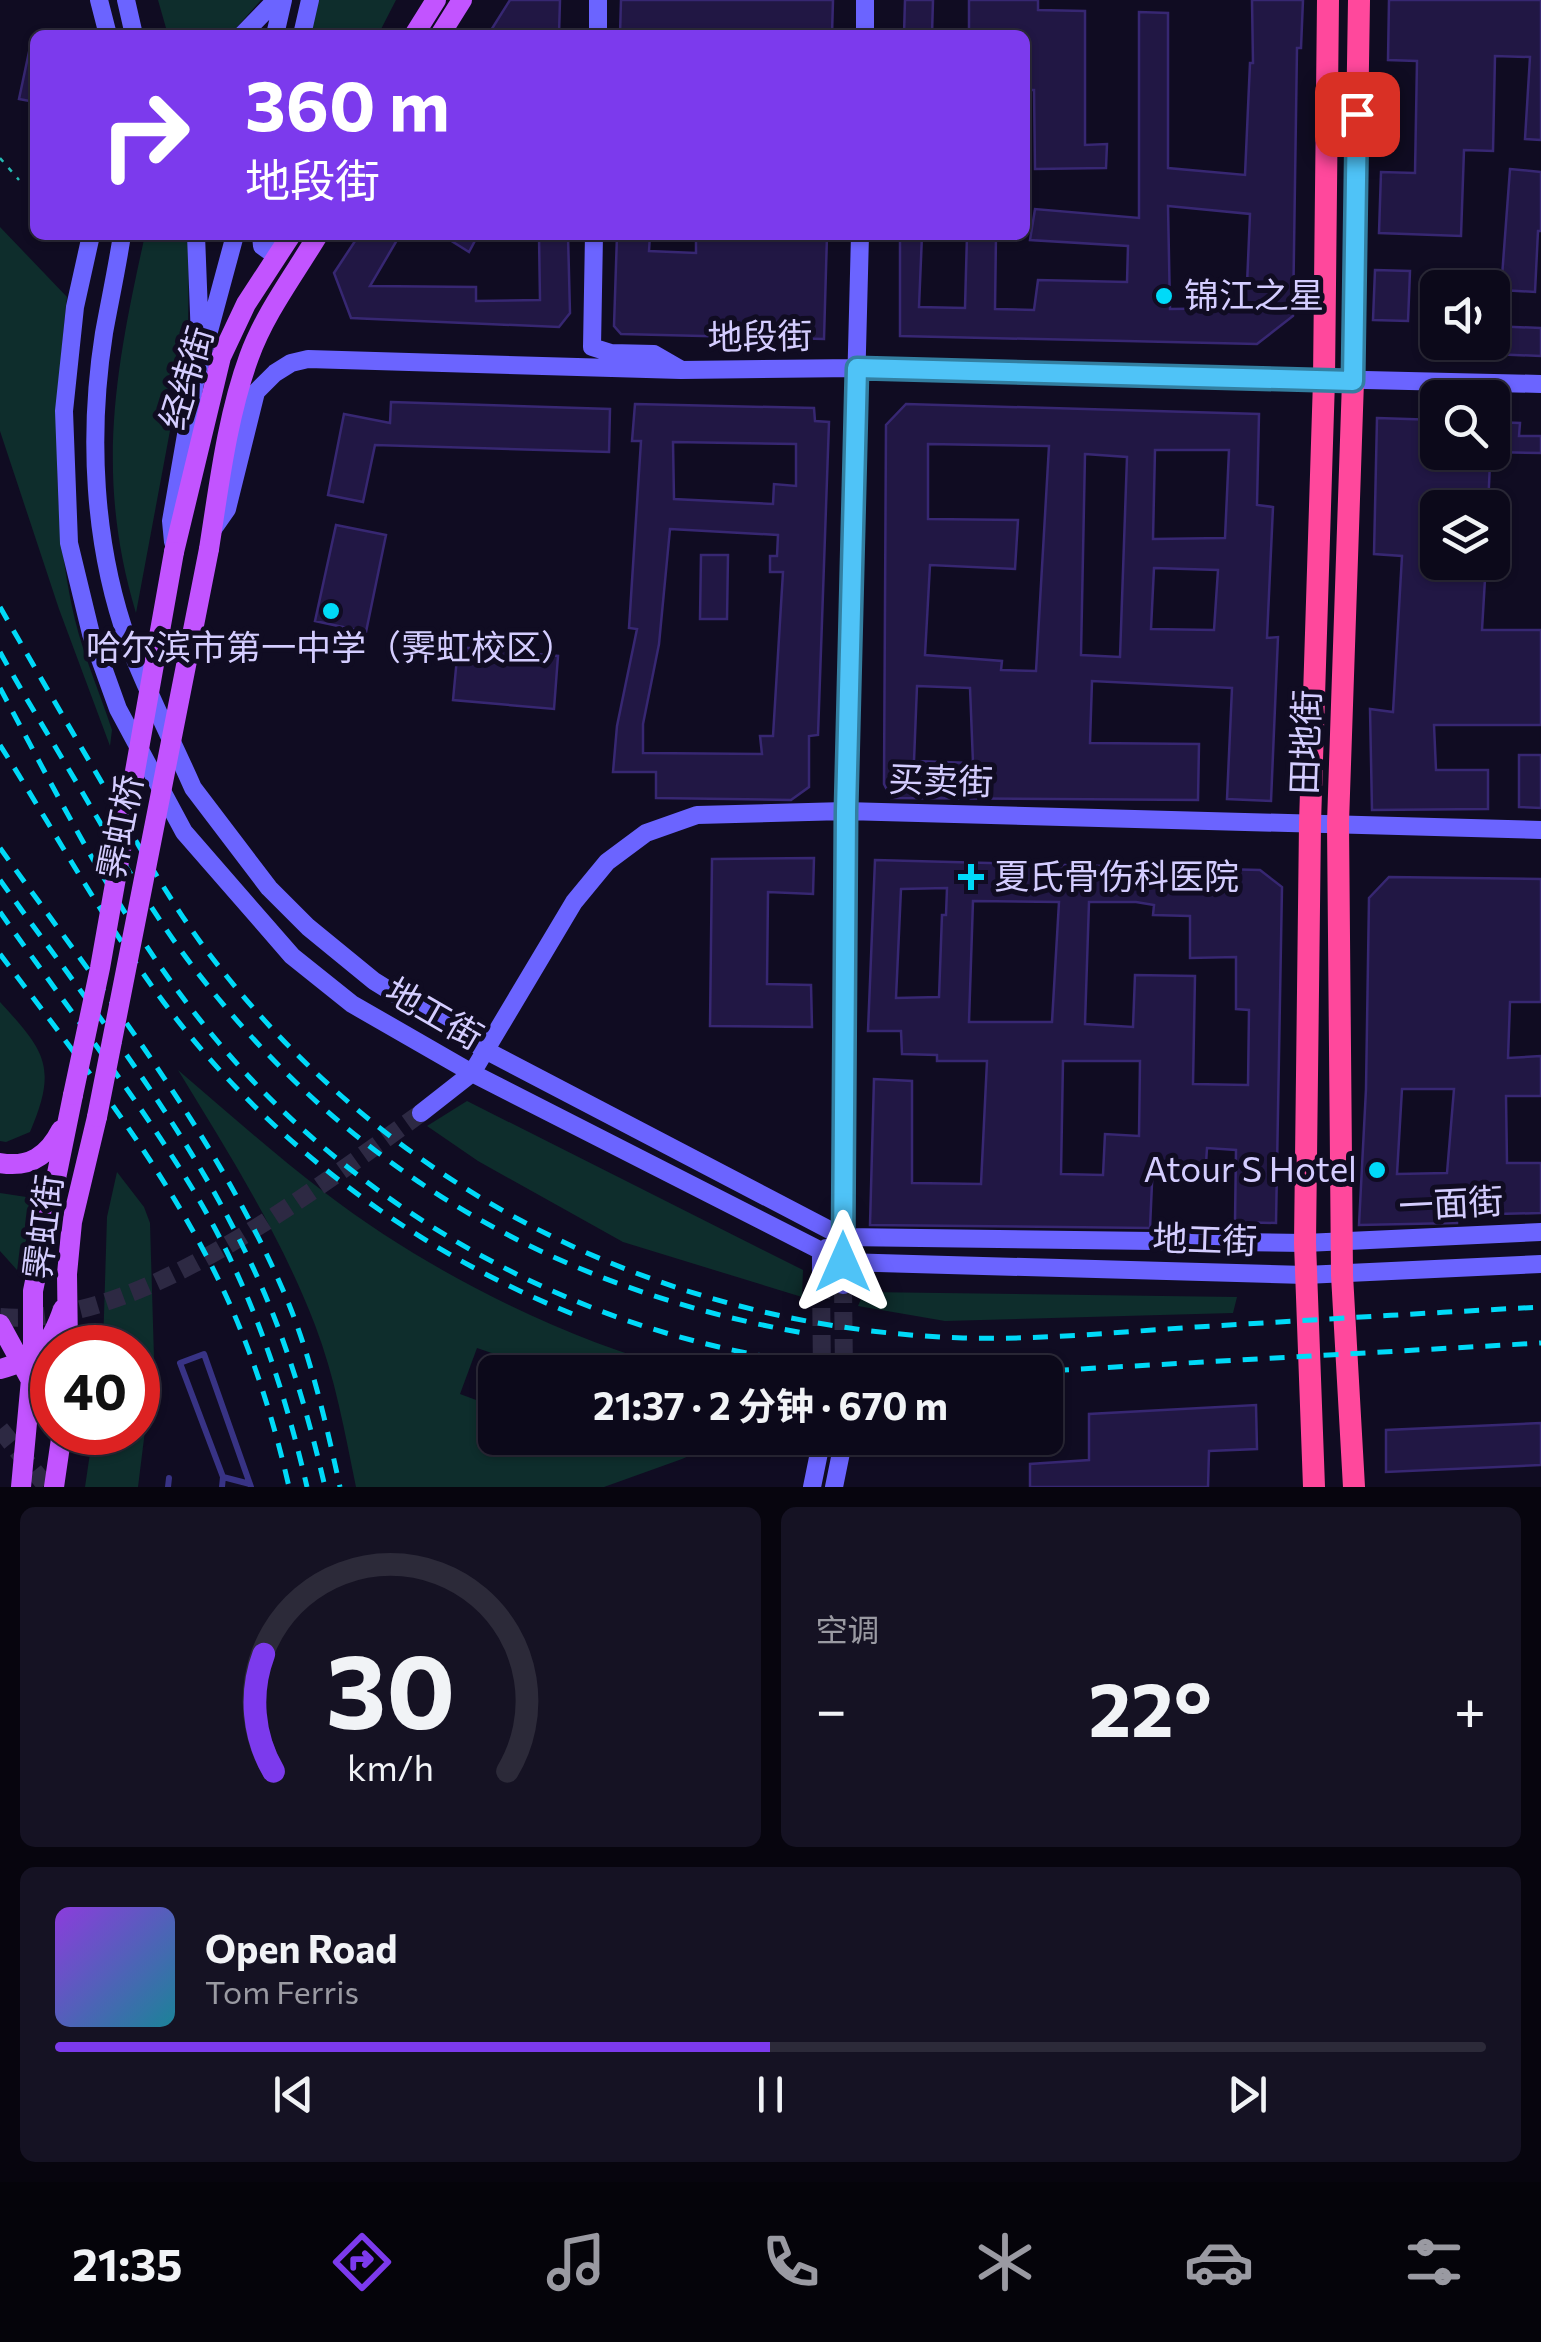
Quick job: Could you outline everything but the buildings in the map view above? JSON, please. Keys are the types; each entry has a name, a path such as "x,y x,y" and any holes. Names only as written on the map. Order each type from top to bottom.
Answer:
{"highway":[{"name":"田地街","path":"1314,1487 1304,1243 1310,823 1324,380 1328,0"},
{"name":"田地街","path":"1354,1487 1342,1274 1338,823 1353,381 1359,0"}],"main road":[{"path":"100,0 107,30"},
{"path":"126,0 132,29"},
{"path":"247,30 280,0"},
{"path":"276,30 280,0"},
{"path":"303,30 310,0"},
{"path":"417,30 436,0"},
{"path":"443,30 462,0"},
{"path":"598,0 598,30"},
{"path":"865,30 866,0"},
{"name":"地工街","path":"90,240 66,374 64,487 69,543 91,634 118,708 184,832 292,956 376,1020 843,1262 1305,1275"},
{"name":"地工街","path":"121,240 99,376 95,432 99,511 128,641 194,788 269,888 308,927 374,981 486,1051 843,1237 1304,1243"},
{"path":"195,240 200,358"},
{"path":"174,552 171,521 178,473 200,358 234,240"},
{"path":"261,240 262,246 270,251 287,241"},
{"name":"经纬街","path":"211,539 238,393 264,321 315,240"},
{"path":"594,240 592,347 611,353 654,354 681,370"},
{"path":"843,1285 846,811 860,240"},
{"name":"经纬街","path":"174,552 221,358 246,304 287,241"},
{"name":"地段街","path":"211,539 226,509 256,392 292,363 308,359 681,370 857,368 1541,384"},
{"name":"霁虹桥","path":"97,1117 211,539"},
{"name":"霁虹桥","path":"71,1104 100,968 174,552"},
{"name":"买卖街","path":"421,1113 472,1073 574,902 606,862 646,833 698,815 846,811 1541,830"},
{"path":"0,1163 23,1165 43,1154 52,1146 71,1104"},
{"name":"霁虹街","path":"27,1360 32,1291 71,1104"},
{"name":"霁虹街","path":"68,1325 72,1222 97,1117"},
{"name":"一面街","path":"1304,1243 1541,1232"},
{"path":"821,1281 821,1252 843,1237"},
{"name":"一面街","path":"1305,1275 1541,1264"},
{"path":"0,1369 27,1360 56,1329 68,1296"},
{"path":"0,1324 27,1360 30,1373"},
{"path":"20,1487 30,1400"},
{"path":"54,1487 57,1455"},
{"path":"812,1487 819,1455"},
{"path":"834,1487 841,1455"}],"lane":[{"path":"222,1487 223,1477 180,1363 204,1354 251,1485"},
{"path":"223,1477 251,1485"}],"path":[{"path":"0,158 18,180"}],"green space":[{"path":"158,0 261,0 236,30 167,30"},
{"path":"317,0 396,0 381,30 312,30"},
{"path":"0,227 67,297 58,418 58,499 75,620 112,730 110,746 0,431"},
{"path":"144,240 189,240 188,334 136,613 123,563 113,469 125,332"},
{"path":"0,1002 37,1048 45,1075 39,1110 30,1132 6,1142 0,1141"},
{"path":"178,1070 305,1178 407,1249 543,1321 631,1355 498,1355 477,1348 460,1394 478,1401 478,1455 691,1455 604,1487 356,1487 339,1405 315,1325 252,1194"},
{"path":"467,1101 803,1270 802,1297 623,1242 478,1161 427,1126"},
{"path":"117,1172 144,1207 150,1223 153,1325 104,1325 107,1217"},
{"path":"0,1193 33,1198 22,1264 17,1270 0,1251"},
{"path":"864,1292 1237,1297 1233,1313 945,1321 858,1306"},
{"path":"90,1455 142,1455 138,1487 85,1487"}],"tunnel":[{"path":"0,1317 53,1315 109,1301 165,1278 277,1215 421,1113"},
{"path":"821,1281 822,1355"},
{"path":"843,1285 844,1355"},
{"path":"0,1429 47,1487"}],"railway":[{"path":"0,607 170,897 201,943 273,1030 354,1107 442,1173 536,1229 636,1273 742,1307 851,1328 963,1338 1050,1337 1541,1307"},
{"path":"0,652 125,865 179,948 255,1041 321,1105 391,1162 466,1211 545,1253 628,1287 716,1314 809,1334"},
{"path":"0,688 100,871 156,960 219,1043 314,1140 425,1222 546,1288 673,1335 760,1355"},
{"path":"0,745 133,959 196,1043 242,1094 345,1185 401,1224 520,1291 583,1318"},
{"path":"0,848 155,1065 258,1237 303,1343 340,1487"},
{"path":"0,880 130,1059 218,1200 258,1278 281,1336 325,1487"},
{"path":"0,912 147,1118 212,1223 262,1333 307,1487"},
{"path":"0,954 136,1139 207,1257 256,1369 289,1487"},
{"path":"1063,1370 1541,1343"}],"place":[{"name":"锦江之星","path":"1164,296"},
{"name":"哈尔滨市第一中学（霁虹校区）","path":"331,611"},
{"name":"夏氏骨伤科医院","path":"971,877"},
{"name":"Atour S Hotel","path":"1377,1170"}],"route":[{"path":"843,1262 846,811 857,368 1353,381 1357,114"}]}
